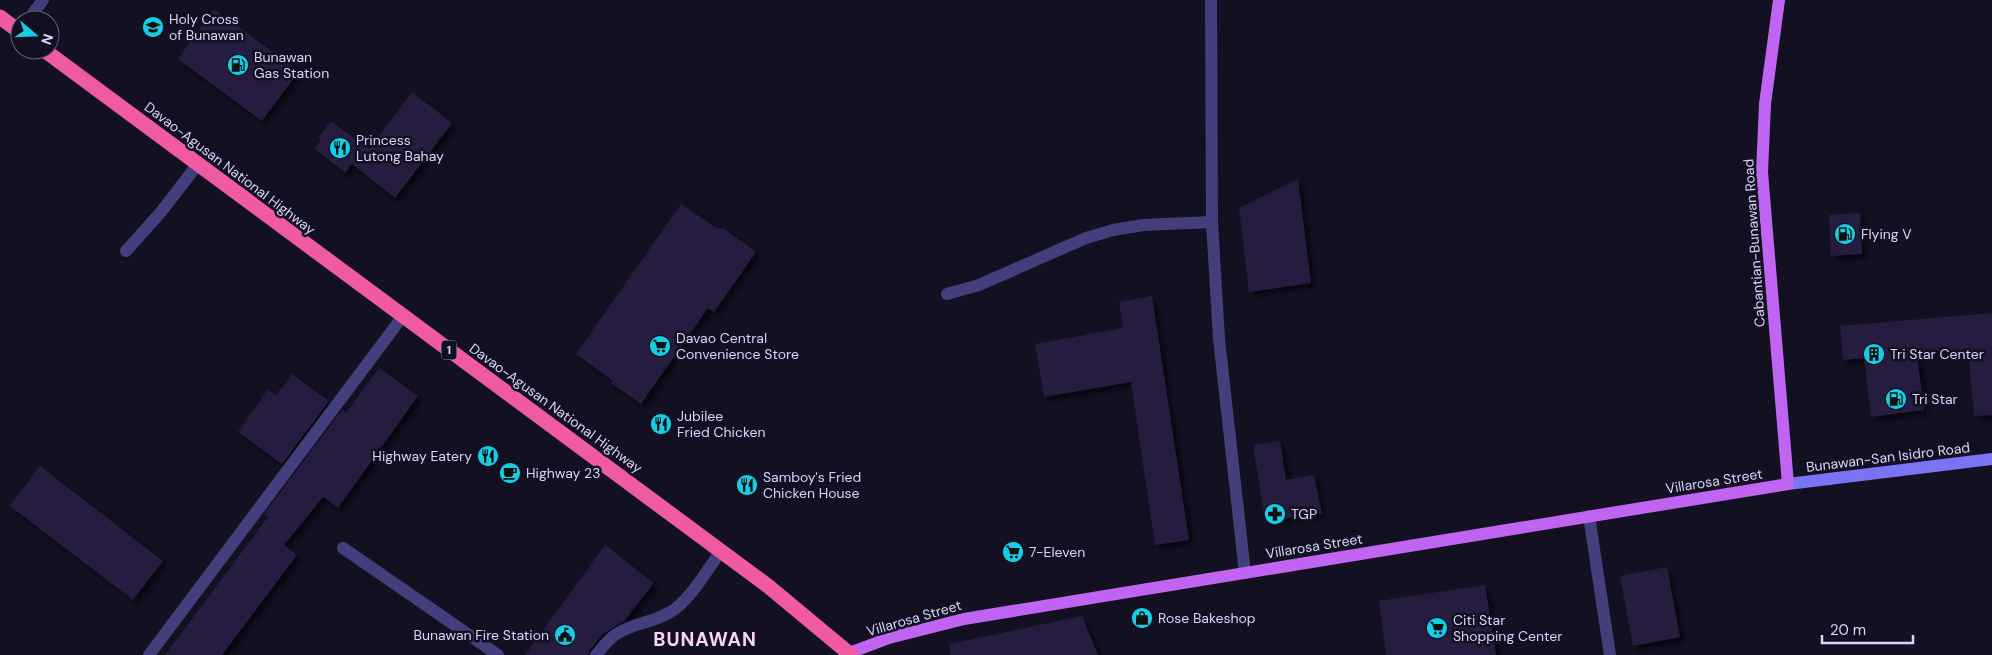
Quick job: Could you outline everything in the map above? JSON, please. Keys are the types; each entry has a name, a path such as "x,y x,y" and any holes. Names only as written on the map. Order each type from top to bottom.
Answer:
{"highway":[{"name":"Davao-Agusan National Highway","path":"58,60 795,606 850,654"}],"main road":[{"name":"Cabantian-Bunawan Road","path":"1779,0 1765,104 1762,172 1788,484"},
{"name":"Bunawan-San Isidro Road","path":"1788,484 1992,460"},
{"name":"Villarosa Street","path":"850,654 889,638 964,619 1788,484"}],"street":[{"path":"36,10 44,0"},
{"path":"1211,0 1212,222 1219,339 1244,572"},
{"path":"126,251 161,212 198,164"},
{"path":"947,294 979,285 1086,238 1113,230 1143,225 1212,222"},
{"path":"149,655 403,316"},
{"path":"1589,516 1610,655"},
{"path":"343,548 498,655"},
{"path":"596,655 617,633 660,618 675,609 689,594 721,551"}],"building":[{"name":"Bunawan Gas Station","path":"214,9 299,71 262,121 178,59"},
{"path":"412,92 452,123 395,198 352,164 345,173 315,149 321,140 318,138 331,121 369,149"},
{"path":"1298,179 1311,283 1249,292 1239,208"},
{"path":"681,204 718,229 723,228 756,252 714,312 708,308 641,404 611,383 613,381 576,354"},
{"name":"Flying V","path":"1860,213 1862,254 1831,256 1829,215"},
{"path":"1152,296 1189,540 1155,545 1131,382 1044,397 1035,344 1123,328 1119,302"},
{"name":"Tri Star Center","path":"1992,313 1992,415 1974,416 1968,349 1917,353 1924,410 1871,417 1864,358 1843,360 1840,326"},
{"path":"379,368 418,396 338,508 323,497 284,545 297,555 222,655 165,655 268,517 264,514 342,410 346,413"},
{"path":"292,374 329,401 282,464 238,432 268,389 276,395"},
{"path":"1280,441 1286,480 1314,475 1322,514 1265,521 1253,445"},
{"path":"40,466 163,561 133,600 10,506"},
{"path":"605,545 654,583 624,621 603,634 588,655 525,655"},
{"path":"1667,567 1680,637 1633,646 1620,576"},
{"name":"Citi Star Shopping Center","path":"1485,585 1496,655 1386,655 1379,601"},
{"path":"1082,616 1098,655 950,655 949,644"}],"place":[{"name":"Holy Cross of Bunawan","path":"153,27"},
{"name":"Bunawan Gas Station","path":"238,65"},
{"name":"Princess Lutong Bahay","path":"340,148"},
{"name":"Flying V","path":"1845,234"},
{"name":"Davao Central Convenience Store","path":"660,346"},
{"name":"Tri Star Center","path":"1874,354"},
{"name":"Tri Star","path":"1896,399"},
{"name":"Jubilee Fried Chicken","path":"661,424"},
{"name":"Highway Eatery","path":"488,456"},
{"name":"Highway 23","path":"510,473"},
{"name":"Samboy's Fried Chicken House","path":"747,485"},
{"name":"TGP","path":"1275,514"},
{"name":"7-Eleven","path":"1013,552"},
{"name":"Rose Bakeshop","path":"1142,618"},
{"name":"Citi Star Shopping Center","path":"1437,628"},
{"name":"Bunawan Fire Station","path":"565,635"}],"district":[{"name":"BUNAWAN","path":"705,639"}]}
